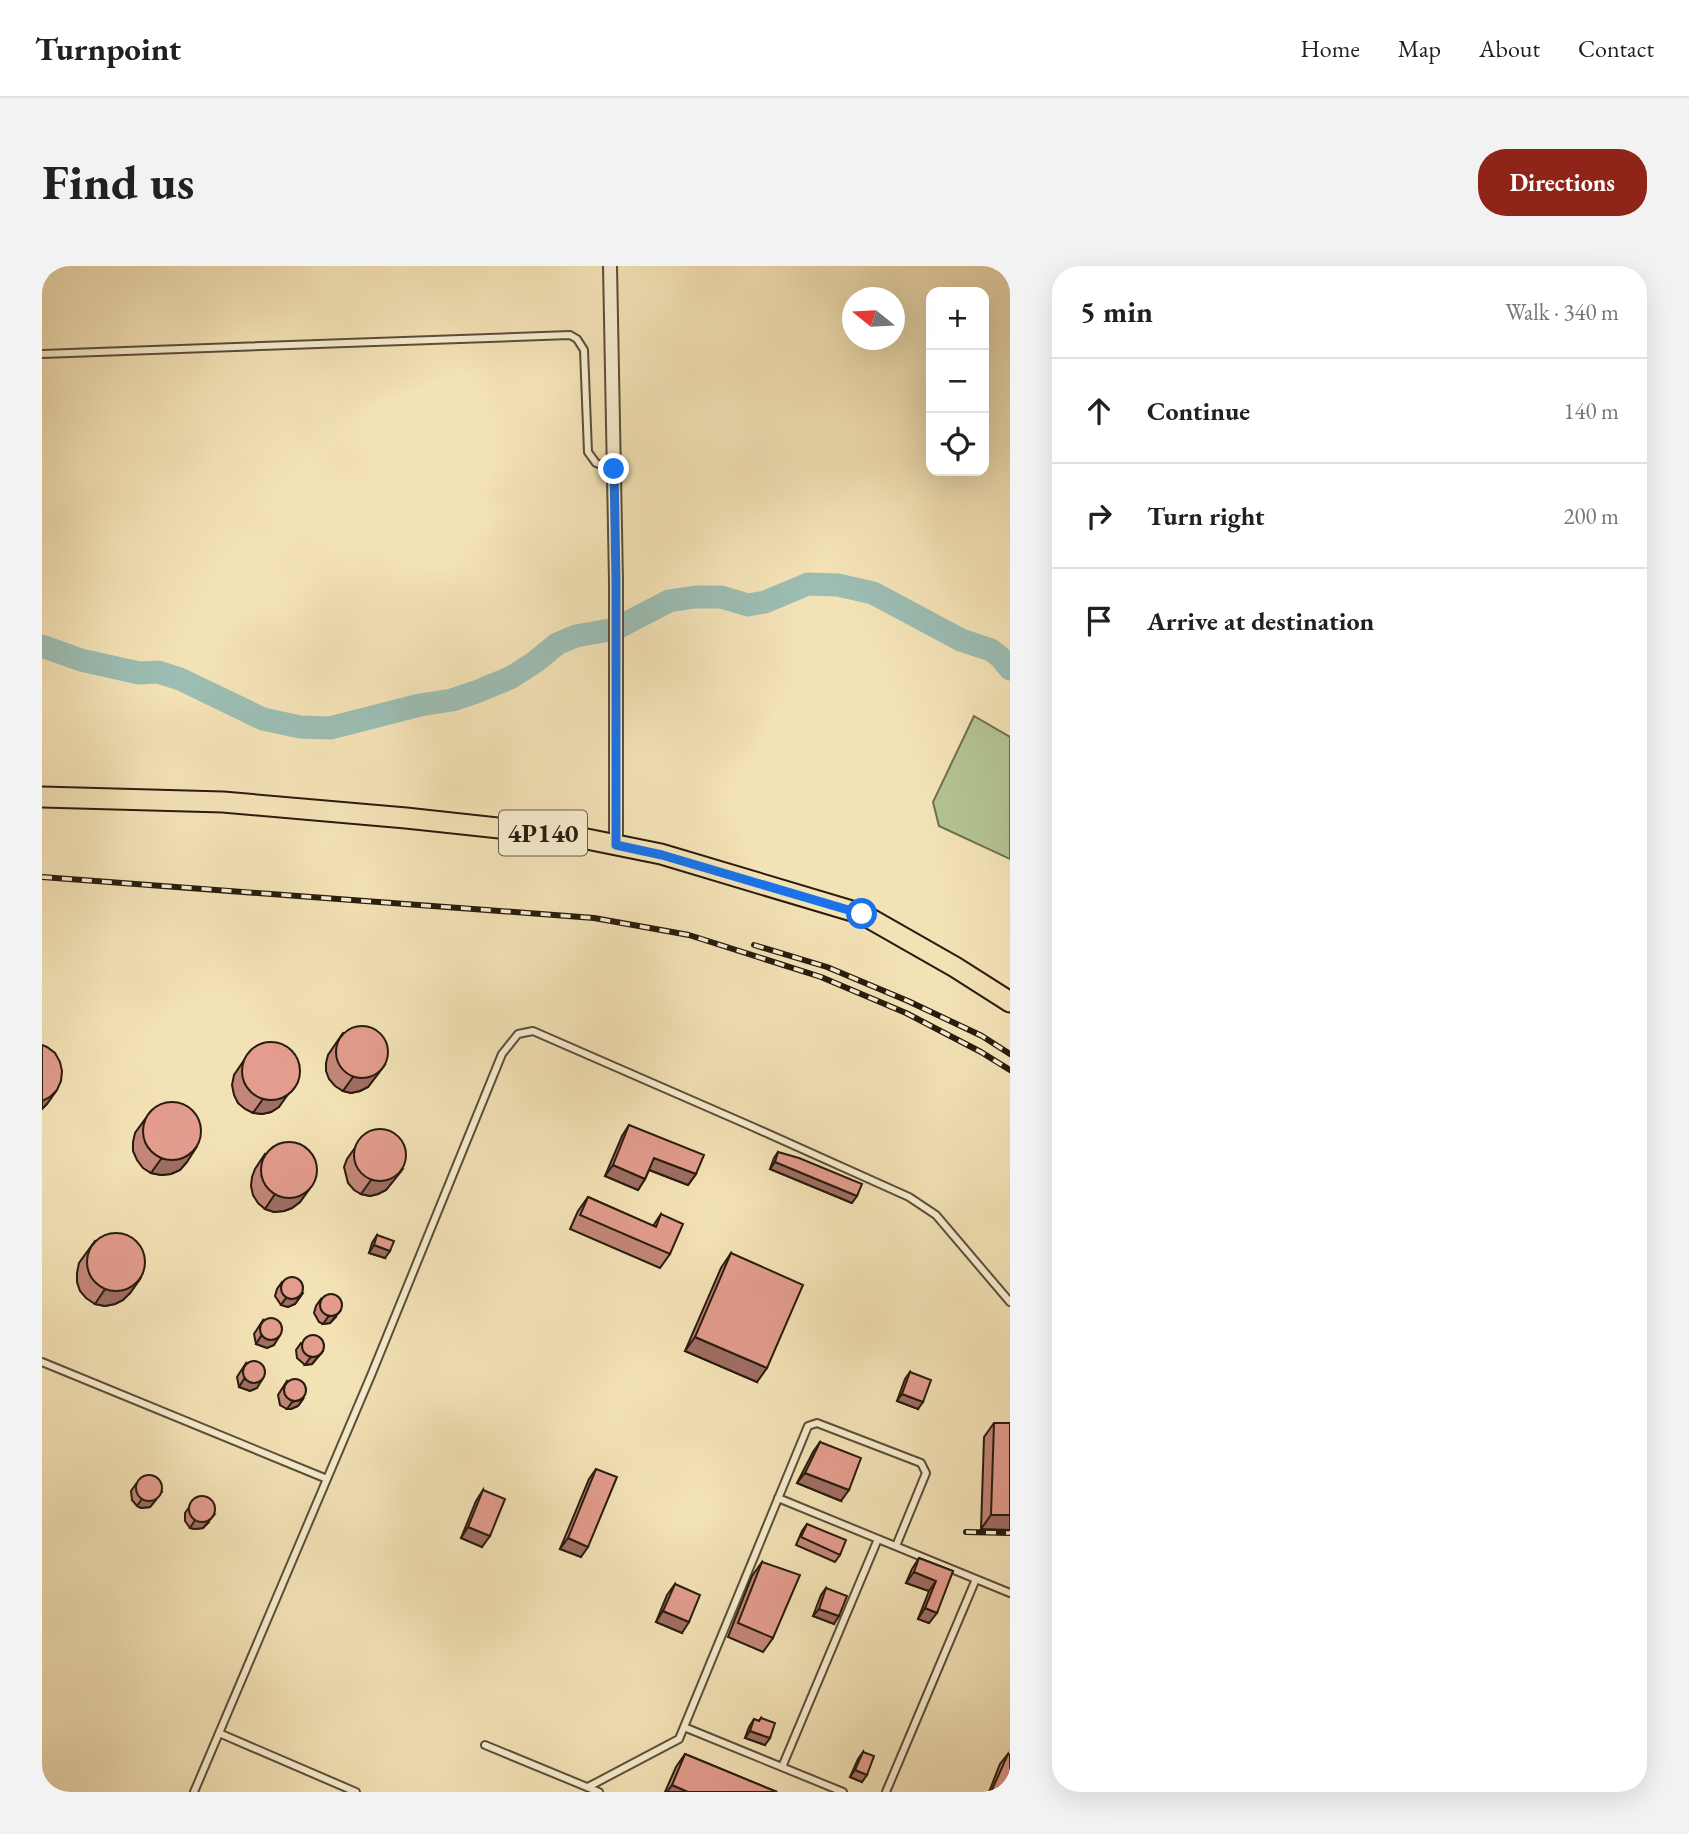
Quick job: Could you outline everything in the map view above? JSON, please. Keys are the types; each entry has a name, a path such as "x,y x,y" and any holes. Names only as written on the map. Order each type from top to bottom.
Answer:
{"main road":[{"name":"4P140","path":"42,797 223,802 572,836 616,845 662,855 862,914 1010,1002"}],"street":[{"path":"610,266 616,581 616,845"}],"lane":[{"path":"42,354 570,335 577,339 584,350 588,452 596,463 614,469"},
{"path":"194,1792 372,1373 502,1054 518,1034 533,1031 909,1197 936,1215 1010,1302"},
{"path":"42,1362 327,1479"},
{"path":"588,1787 679,1739 808,1426 817,1423 922,1464 926,1473 896,1546"},
{"path":"778,1497 1010,1593"},
{"path":"782,1767 878,1539"},
{"path":"886,1792 976,1579"},
{"path":"684,1727 843,1792"},
{"path":"219,1733 356,1792"},
{"path":"485,1745 599,1792"}],"green space":[{"path":"974,716 1010,737 1010,859 939,826 933,802"}],"building":[{"path":"362,1026 381,1033 388,1052 381,1071 362,1078 343,1071 336,1052 343,1033"},
{"path":"271,1042 287,1047 295,1055 300,1071 295,1087 287,1095 271,1100 255,1095 247,1087 242,1071 247,1055 255,1047"},
{"path":"42,1045 55,1053 62,1071 57,1090 42,1101"},
{"path":"166,1102 178,1102 188,1106 197,1115 201,1137 193,1152 178,1160 166,1160 156,1156 147,1147 143,1137 143,1125 147,1115 156,1106"},
{"path":"629,1125 704,1155 696,1174 654,1158 645,1179 613,1165"},
{"path":"380,1129 390,1131 398,1137 404,1145 404,1165 398,1173 390,1179 380,1181 370,1179 362,1173 356,1165 354,1155 356,1145 362,1137 370,1131"},
{"path":"289,1142 300,1144 309,1150 315,1159 315,1181 309,1190 300,1196 289,1198 278,1196 269,1190 263,1181 261,1170 263,1159 269,1150 278,1144"},
{"path":"778,1152 862,1184 857,1196 775,1162"},
{"path":"588,1197 656,1227 661,1214 683,1224 670,1254 580,1215"},
{"path":"110,1233 122,1233 132,1237 141,1246 145,1268 137,1283 122,1291 110,1291 100,1287 91,1278 87,1268 87,1256 91,1246 100,1237"},
{"path":"377,1235 394,1241 390,1251 374,1245"},
{"path":"731,1253 803,1285 767,1368 695,1337"},
{"path":"292,1277 300,1280 303,1288 300,1296 292,1299 284,1296 281,1288 284,1280"},
{"path":"331,1294 339,1297 342,1305 339,1313 331,1316 323,1313 320,1305 323,1297"},
{"path":"271,1318 279,1321 282,1329 279,1337 271,1340 263,1337 260,1329 263,1321"},
{"path":"313,1335 321,1338 324,1346 321,1354 313,1357 305,1354 302,1346 305,1338"},
{"path":"254,1361 262,1364 265,1372 262,1380 254,1383 246,1380 243,1372 246,1364"},
{"path":"910,1372 931,1380 923,1402 902,1394"},
{"path":"295,1379 303,1382 306,1390 303,1398 295,1401 287,1398 284,1390 287,1382"},
{"path":"994,1423 1010,1423 1010,1515 991,1515"},
{"path":"820,1442 861,1458 849,1490 805,1473"},
{"path":"596,1469 617,1477 588,1547 568,1538"},
{"path":"149,1475 158,1479 162,1488 158,1497 149,1501 140,1497 136,1488 140,1479"},
{"path":"483,1490 505,1499 490,1536 468,1527"},
{"path":"202,1496 211,1500 215,1509 211,1518 202,1522 193,1518 189,1509 193,1500"},
{"path":"807,1524 846,1540 840,1555 801,1537"},
{"path":"919,1558 953,1571 937,1613 925,1608 936,1581 914,1572"},
{"path":"762,1562 800,1575 773,1638 738,1623"},
{"path":"675,1584 700,1595 689,1622 663,1611"},
{"path":"826,1588 847,1596 839,1616 819,1609"},
{"path":"761,1718 775,1723 770,1738 750,1731 754,1719 759,1721"},
{"path":"863,1752 874,1756 867,1775 855,1770"},
{"path":"685,1754 777,1792 688,1792 672,1785"},
{"path":"1008,1754 1010,1792 991,1792"}],"waterway":[{"path":"42,646 81,660 139,673 158,672 180,679 263,719 300,727 330,728 476,692 510,678 557,644 576,636 615,629 669,601 721,597 748,605 765,602 808,584 838,585 873,593 961,640 991,650 1010,669"}],"railway":[{"path":"42,877 594,918 689,935 821,977 906,1013 1010,1070"},
{"path":"754,945 827,967 908,1001 982,1036 1010,1054"},
{"path":"966,1532 1010,1533"}],"route":[{"path":"614,469 616,845 662,855 862,914"}]}
